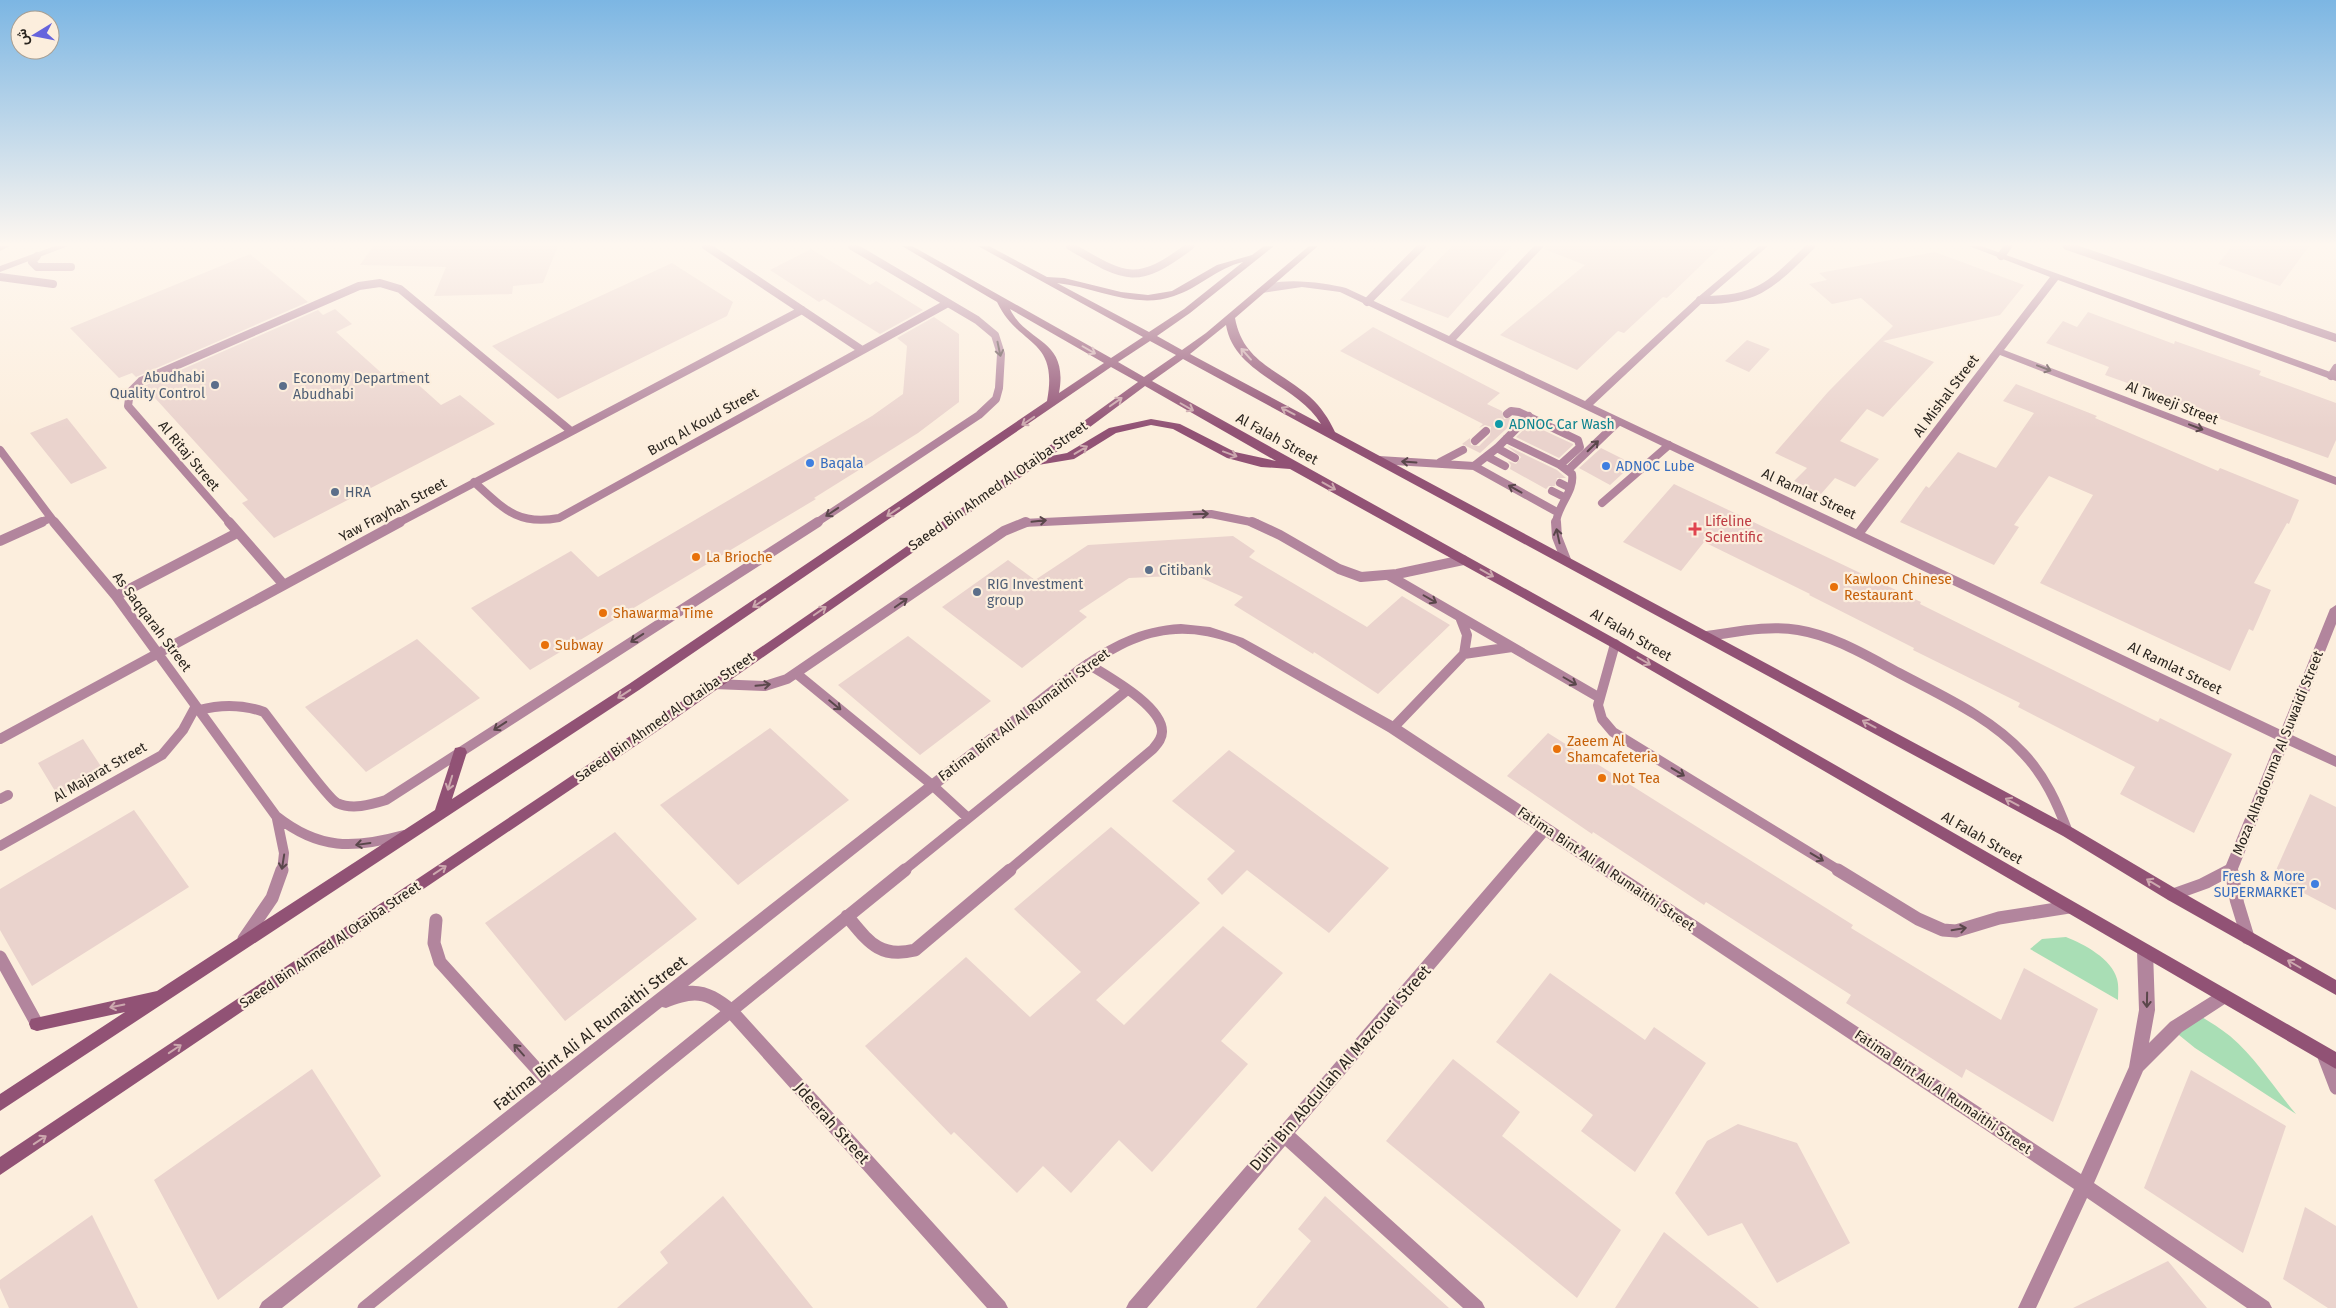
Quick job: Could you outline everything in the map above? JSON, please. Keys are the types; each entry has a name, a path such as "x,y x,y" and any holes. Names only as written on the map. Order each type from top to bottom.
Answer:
{"main road":[{"path":"1005,307 1011,318 1036,339 1051,358 1056,378 1056,391 1052,404"},
{"name":"Al Falah Street","path":"1013,307 1293,466 1615,644 2336,1061"},
{"path":"1096,307 2068,832 2172,895 2336,988"},
{"path":"0,1103 164,996 241,943 634,687 1052,404 1190,307"},
{"name":"Saeed Bin Ahmed Al Otaiba Street","path":"0,1167 714,684 1035,462 1145,382 1243,307"},
{"path":"1230,318 1233,336 1243,352 1257,366 1307,400 1321,416 1331,434"},
{"path":"1035,462 1070,456 1114,430 1151,422 1176,426 1218,449 1246,459 1293,466"},
{"path":"441,813 460,752"},
{"path":"37,1024 164,996"}],"street":[{"name":"Al Ramlat Street","path":"1378,307 2336,762"},
{"path":"1449,342 1482,307"},
{"path":"1586,406 1692,307"},
{"name":"Al Mishal Street","path":"1858,534 2032,307"},
{"path":"2144,307 2334,374"},
{"name":"Al Tweeji Street","path":"1998,351 2336,481"},
{"name":"Moza Alhadouma Al Suwaidi Street","path":"2248,938 2237,902 2231,869 2336,609"},
{"name":"Fatima Bint Ali Al Rumaithi Street","path":"268,1308 552,1086 931,784 1088,664 1124,642 1157,629 1192,628 1221,634 1239,641 1393,728 2084,1186 2263,1308"},
{"name":"Duhi Bin Abdullah Al Mazrouei Street","path":"1135,1308 1545,829"},
{"name":"Moza Alhadouma Al Suwaidi Street","path":"2172,895 2204,884 2231,869"},
{"path":"2027,1308 2137,1067 2147,1010 2145,951"},
{"name":"Jdeerah Street","path":"644,1013 676,997 702,992 714,997 730,1010 1000,1308"},
{"path":"2137,1067 2176,1027 2223,997"},
{"path":"1284,1134 1476,1308"}],"lane":[{"name":"Al Ritaj Street","path":"284,585 236,533 128,406 126,401 128,394 133,388 150,376 310,307"},
{"name":"Al Ritaj Street","path":"422,307 571,431"},
{"path":"798,307 862,350"},
{"name":"Burq Al Koud Street","path":"474,482 517,519 530,522 544,522 559,518 941,307"},
{"path":"198,708 236,704 251,706 264,712 334,802 344,806 357,807 386,800 792,539 989,407 996,399 999,388 999,344 987,327 955,307"},
{"path":"2245,307 2336,338"},
{"name":"Yaw Frayhah Street","path":"0,738 474,482 802,310"},
{"path":"1506,414 1515,411 1529,416 1578,440 1580,447 1560,465"},
{"path":"1474,466 1488,457 1529,416"},
{"path":"1568,470 1618,422"},
{"path":"1475,440 1486,431"},
{"path":"1506,439 1560,465 1568,470 1574,480 1557,512 1557,535 1566,560"},
{"path":"1602,503 1669,445"},
{"path":"1497,448 1515,458"},
{"name":"As Saqqarah Street","path":"0,450 51,518 116,596 276,816 290,828 307,838 329,844 355,846 411,833"},
{"path":"1437,464 1463,450"},
{"path":"1488,457 1505,466"},
{"path":"1379,460 1474,466 1557,512"},
{"path":"1560,483 1570,488"},
{"path":"1552,490 1564,497"},
{"path":"714,684 765,686 797,674 1004,531 1032,522 1211,514 1237,516 1261,524 1353,575 1370,577 1463,560"},
{"path":"0,541 51,518"},
{"path":"116,596 236,533"},
{"path":"1388,574 1600,698"},
{"path":"1460,617 1467,635 1464,654"},
{"path":"1707,636 1778,628 1815,633 1853,649 1975,714 2002,733 2026,755 2046,780 2060,806 2068,832"},
{"path":"1615,644 1598,705 1602,719 1613,732 1929,925 1956,931 1999,918 2068,906"},
{"path":"1393,728 1464,654 1487,649 1512,647"},
{"path":"847,916 870,943 885,952 905,953 924,944 1158,743 1162,729 1158,716 1088,664"},
{"name":"Fatima Bint Ali Al Rumaithi Street","path":"797,674 931,784 968,818"},
{"path":"364,1308 1126,691"},
{"name":"Al Majarat Street","path":"0,846 162,755 198,708"},
{"name":"As Saqqarah Street","path":"241,943 264,914 278,886 285,860 284,836 276,816"},
{"path":"436,920 434,943 440,962 552,1086"},
{"path":"0,957 37,1024"},
{"path":"2323,1054 2336,1088"}],"green space":[{"path":"2066,937 2089,948 2109,965 2117,979 2118,1000 2030,949 2042,939"},
{"path":"2194,1012 2230,1036 2257,1063 2296,1114 2195,1048 2174,1031"}],"building":[{"path":"121,307 296,307 136,377 132,373 119,378 70,328"},
{"path":"576,307 731,307 727,316 558,399 492,346"},
{"path":"837,307 918,307 923,310 880,334"},
{"path":"1419,307 1458,307 1448,318"},
{"path":"1534,307 1652,307 1624,333 1618,331 1577,370 1500,335"},
{"path":"1871,307 2006,307 2000,315 1883,341 1934,362 1883,417 1867,409 1840,441 1879,459 1855,487 1835,478 1821,494 1794,481 1807,468 1775,453 1828,392 1893,326"},
{"path":"335,309 352,324 336,332 387,378 403,371 441,405 460,395 495,424 274,538 242,503 248,500 144,386 318,310 323,315"},
{"path":"2088,312 2174,344 2175,341 2261,371 2259,375 2336,403 2336,440 2328,458 2149,393 2150,391 2105,375 2109,367 2046,343 2063,321 2077,327"},
{"path":"934,317 959,334 959,402 918,433 814,498 816,499 530,670 471,608 571,551 598,577 872,416 903,394 907,346 897,338"},
{"path":"1373,327 1500,393 1487,404 1502,411 1504,419 1513,417 1517,419 1480,453 1462,444 1470,438 1471,445 1479,446 1490,435 1491,427 1485,425 1479,428 1483,424 1340,351"},
{"path":"1747,340 1770,349 1749,372 1725,361"},
{"path":"2016,384 2097,416 2095,418 2218,471 2220,468 2299,500 2289,524 2287,523 2254,583 2271,590 2253,631 2249,629 2230,671 2040,583 2093,495 2049,476 2014,525 2019,527 1994,565 1900,522 1926,486 1929,488 1958,452 1996,468 2034,413 2003,401"},
{"path":"67,418 107,468 71,484 30,433"},
{"path":"1530,424 1573,445 1559,458 1516,437"},
{"path":"1507,446 1557,470 1566,478 1557,478 1555,486 1549,486 1546,489 1510,469 1511,465 1508,461 1516,464 1521,457"},
{"name":"ADNOC Lube","path":"1601,448 1633,464 1610,485 1579,468"},
{"path":"1674,484 1921,602 1920,604 2158,722 2160,718 2232,754 2194,833 2120,794 2135,767 2018,707 2020,703 1913,650 1914,648 1810,594 1704,542 1681,571 1623,542"},
{"path":"1233,536 1255,551 1249,557 1367,627 1402,596 1450,625 1378,694 1314,652 1313,654 1234,605 1243,597 1195,575 1129,578 1079,611 1087,617 1022,668 942,607 1008,560 1035,580 1088,545"},
{"path":"908,636 991,701 920,755 838,685"},
{"path":"417,639 480,698 366,772 305,707"},
{"path":"770,728 849,800 738,885 660,805"},
{"path":"1548,733 1853,925 1851,928 2001,1020 2024,968 2098,1009 2053,1122 1966,1069 1962,1078 1846,1003 1851,995 1706,902 1704,905 1593,832 1592,834 1507,776"},
{"path":"83,739 104,771 58,796 38,763"},
{"path":"1229,750 1389,868 1329,933 1247,870 1222,895 1207,879 1235,851 1172,801"},
{"path":"2310,794 2336,807 2336,910 2273,877"},
{"path":"134,810 189,887 32,986 0,930 0,889"},
{"path":"1111,827 1200,903 1096,1000 1124,1025 1223,926 1283,973 1221,1041 1248,1064 1152,1172 1119,1140 1071,1193 1043,1166 1017,1193 954,1132 951,1135 865,1046 966,957 1030,1017 1081,972 1014,909"},
{"path":"615,832 697,919 565,1021 485,923"},
{"path":"1550,973 1645,1040 1654,1027 1706,1063 1635,1172 1581,1131 1593,1115 1496,1042"},
{"path":"1453,1059 1520,1112 1502,1136 1621,1230 1577,1298 1386,1141"},
{"path":"312,1069 381,1176 218,1300 154,1180"},
{"path":"2191,1070 2286,1126 2243,1253 2144,1188"},
{"path":"1738,1124 1797,1143 1850,1243 1777,1283 1742,1223 1708,1236 1675,1193 1707,1141"},
{"path":"723,1196 813,1308 617,1308 668,1263 660,1252"},
{"path":"1325,1196 1449,1308 1256,1308 1311,1241 1298,1229"},
{"path":"2305,1207 2336,1226 2336,1308 2328,1308 2283,1279"},
{"path":"92,1215 138,1308 9,1308 0,1288 0,1280"},
{"path":"1664,1232 1737,1290 1759,1308 1615,1308"},
{"path":"2168,1261 2207,1308 2073,1308"}],"place":[{"name":"Abudhabi Quality Control","path":"215,385"},
{"name":"Economy Department Abudhabi","path":"283,386"},
{"name":"ADNOC Car Wash","path":"1499,424"},
{"name":"Baqala","path":"810,463"},
{"name":"ADNOC Lube","path":"1606,466"},
{"name":"HRA","path":"335,492"},
{"name":"Lifeline Scientific","path":"1695,529"},
{"name":"La Brioche","path":"696,557"},
{"name":"Citibank","path":"1149,570"},
{"name":"Kawloon Chinese Restaurant","path":"1834,587"},
{"name":"RIG Investment group","path":"977,592"},
{"name":"Shawarma Time","path":"603,613"},
{"name":"Subway","path":"545,645"},
{"name":"Zaeem Al Shamcafeteria","path":"1557,749"},
{"name":"Not Tea","path":"1602,778"},
{"name":"Fresh & More SUPERMARKET","path":"2315,884"}]}
